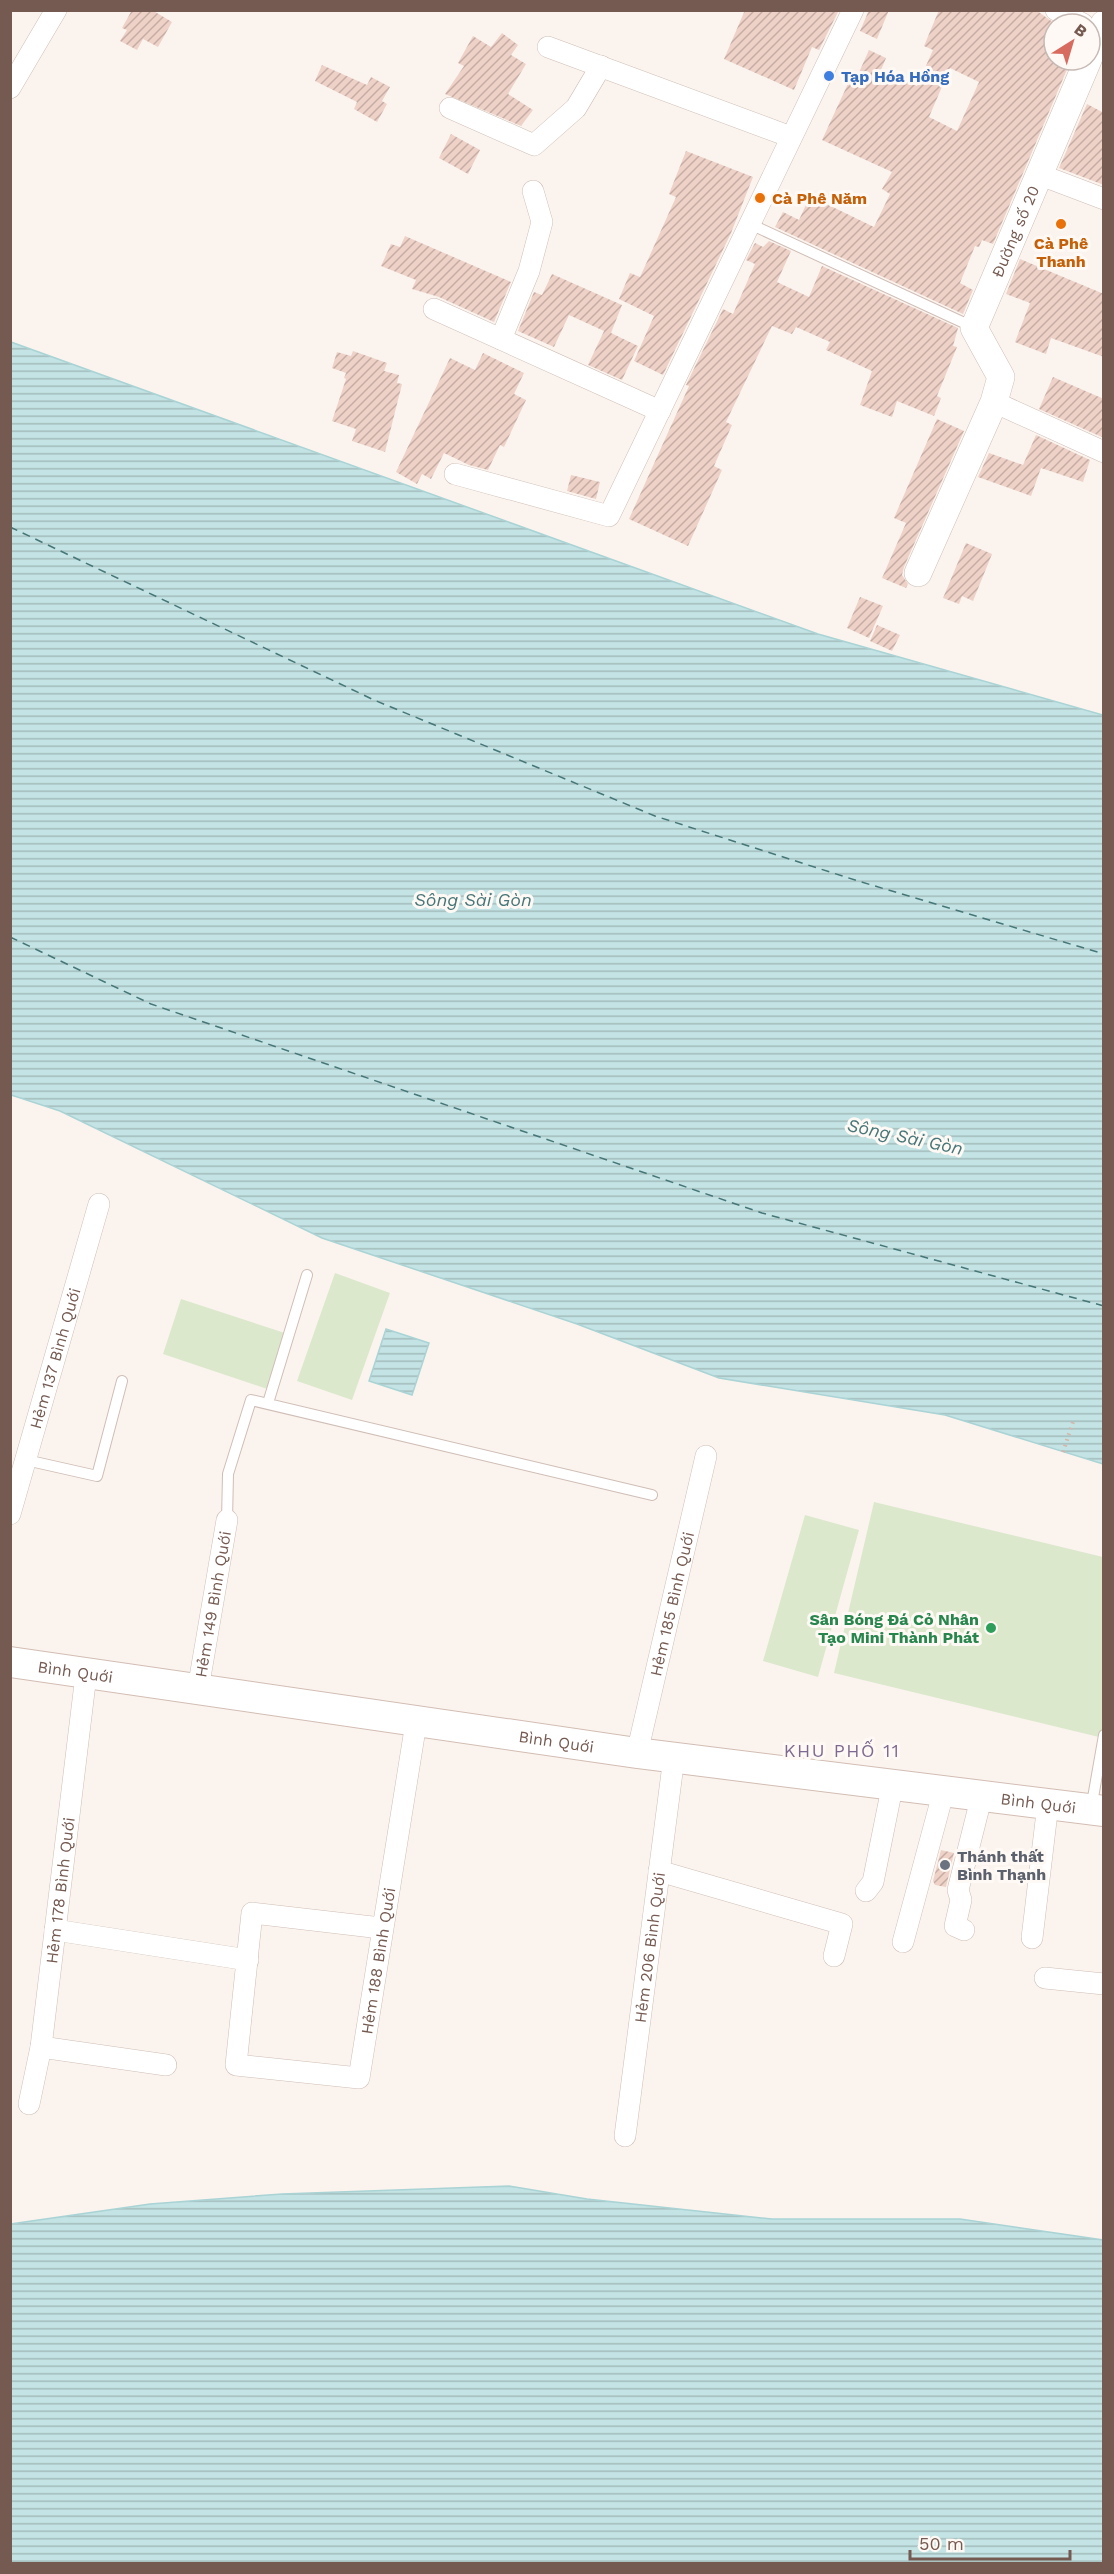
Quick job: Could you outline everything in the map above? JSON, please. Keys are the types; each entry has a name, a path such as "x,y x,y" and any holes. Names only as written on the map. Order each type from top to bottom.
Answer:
{"main road":[{"name":"Bình Quới","path":"10,1662 416,1723 1097,1810"}],"street":[{"path":"10,88 56,10"},
{"path":"455,474 609,516 853,10"},
{"path":"548,47 791,137"},
{"path":"450,108 534,145 576,108 601,66"},
{"name":"Đường số 20","path":"974,328 1083,72"},
{"path":"1038,174 1104,199"},
{"path":"501,339 529,271 542,222 533,191"},
{"path":"434,309 660,411"},
{"path":"918,573 994,402 1001,377 974,328"},
{"path":"994,402 1104,452"},
{"name":"Hẻm 137 Bình Quới","path":"10,1514 99,1204"},
{"name":"Hẻm 185 Bình Quới","path":"637,1753 706,1456"},
{"name":"Hẻm 149 Bình Quới","path":"198,1689 227,1521"},
{"name":"Hẻm 178 Bình Quới","path":"29,2104 41,2047 86,1675"},
{"name":"Hẻm 188 Bình Quới","path":"248,1960 236,2065 359,2078 381,1928 416,1723"},
{"name":"Hẻm 206 Bình Quới","path":"625,2136 674,1757"},
{"path":"866,1891 873,1882 893,1783"},
{"path":"903,1942 944,1790"},
{"path":"964,1930 956,1926 961,1900 958,1890 982,1795"},
{"path":"1032,1938 1048,1804"},
{"path":"659,1870 842,1924 834,1956"},
{"path":"55,1930 248,1960 252,1913 381,1928"},
{"path":"1045,1978 1104,1984"},
{"path":"41,2047 166,2065"}],"lane":[{"path":"750,224 974,328"},
{"path":"268,1403 307,1275"},
{"path":"26,1460 97,1476 122,1381"},
{"path":"227,1521 228,1474 251,1400 652,1495"},
{"path":"1097,1810 1104,1735"}],"path":[{"path":"1063,1452 1074,1419"}],"green space":[{"path":"335,1273 390,1293 352,1400 297,1381"},
{"path":"181,1299 288,1334 270,1390 163,1354"},
{"path":"874,1502 1103,1557 1103,1738 834,1673"},
{"path":"805,1515 859,1530 818,1677 763,1661"}],"water":[{"name":"Sông Sài Gòn","path":"11,342 818,634 1103,715 1103,1464 945,1415 719,1378 577,1324 322,1238 60,1111 11,1095"},
{"path":"386,1329 429,1343 412,1395 369,1381"},
{"path":"509,2186 587,2199 772,2219 960,2219 1103,2240 1103,2563 11,2563 11,2224 150,2204 282,2194"}],"building":[{"path":"132,10 152,10 172,22 158,47 143,39 137,50 120,41 127,30 122,28"},
{"path":"745,10 838,12 819,50 812,47 794,90 724,59"},
{"path":"869,10 889,10 877,39 860,31"},
{"path":"939,10 1036,10 1042,14 1042,72 1066,72 993,244 982,240 979,247 975,246 960,283 973,290 963,314 775,227 783,212 799,220 810,196 874,227 890,194 882,189 892,172 822,140 852,75 857,77 869,50 886,58 881,70 917,86 933,50 924,46","holes":["950,68 979,82 957,131 929,117"]},
{"path":"502,33 518,45 511,55 526,64 508,94 533,110 521,126 445,94 464,66 458,63 473,36 491,47"},
{"path":"322,65 367,85 371,77 390,87 382,101 387,104 377,122 354,109 357,102 315,81"},
{"path":"1087,104 1104,113 1104,185 1059,168"},
{"path":"451,134 480,150 468,174 439,158"},
{"path":"686,151 753,177 731,233 663,375 634,361 654,316 619,299 630,273 640,277 650,255 676,197 669,194"},
{"path":"405,236 511,282 494,322 439,297 412,289 416,280 381,266 391,244 400,247"},
{"path":"769,241 791,251 777,282 809,297 822,266 958,328 953,346 957,347 937,396 941,398 934,416 897,401 892,417 860,405 872,371 826,350 830,342 796,327 792,334 772,326 726,422 732,425 714,466 722,470 688,546 629,519 689,386 686,385 723,309 733,314 755,264 746,260 755,243 763,247"},
{"path":"1020,259 1104,294 1104,357 1051,338 1046,354 1015,342 1030,303 1006,294"},
{"path":"552,274 622,305 611,333 638,346 622,380 588,365 604,331 569,315 554,347 518,331 534,292 542,295"},
{"path":"353,351 387,363 384,371 399,375 397,383 402,384 385,452 352,441 356,429 332,421 346,373 332,368 337,352 351,356"},
{"path":"483,353 524,373 514,394 526,400 504,447 500,445 488,470 469,465 444,453 431,479 422,474 417,484 396,472 450,358 475,370"},
{"path":"1053,377 1104,399 1104,438 1039,409"},
{"path":"937,419 964,431 904,567 902,575 908,584 906,588 882,578 906,523 894,518"},
{"path":"1036,435 1090,460 1083,482 1041,468 1031,496 978,477 989,453 1023,465"},
{"path":"571,475 600,482 596,499 567,491"},
{"path":"966,543 992,554 973,601 962,596 959,604 943,598"},
{"path":"860,597 883,606 869,638 847,628"},
{"path":"877,625 900,635 892,651 870,641"},
{"path":"941,1850 954,1853 946,1887 935,1885 933,1881"}],"ferry route":[{"path":"10,527 374,700 655,816 858,881 1104,954"},
{"path":"10,937 151,1004 762,1213 1104,1306"}],"place":[{"name":"Tạp Hóa Hồng","path":"829,76"},
{"name":"Cà Phê Năm","path":"760,198"},
{"name":"Cà Phê Thanh","path":"1061,224"},
{"name":"Sân Bóng Đá Cỏ Nhân Tạo Mini Thành Phát","path":"991,1628"},
{"name":"Thánh thất Bình Thạnh","path":"945,1865"}],"district":[{"name":"KHU PHỐ 11","path":"842,1751"}]}
